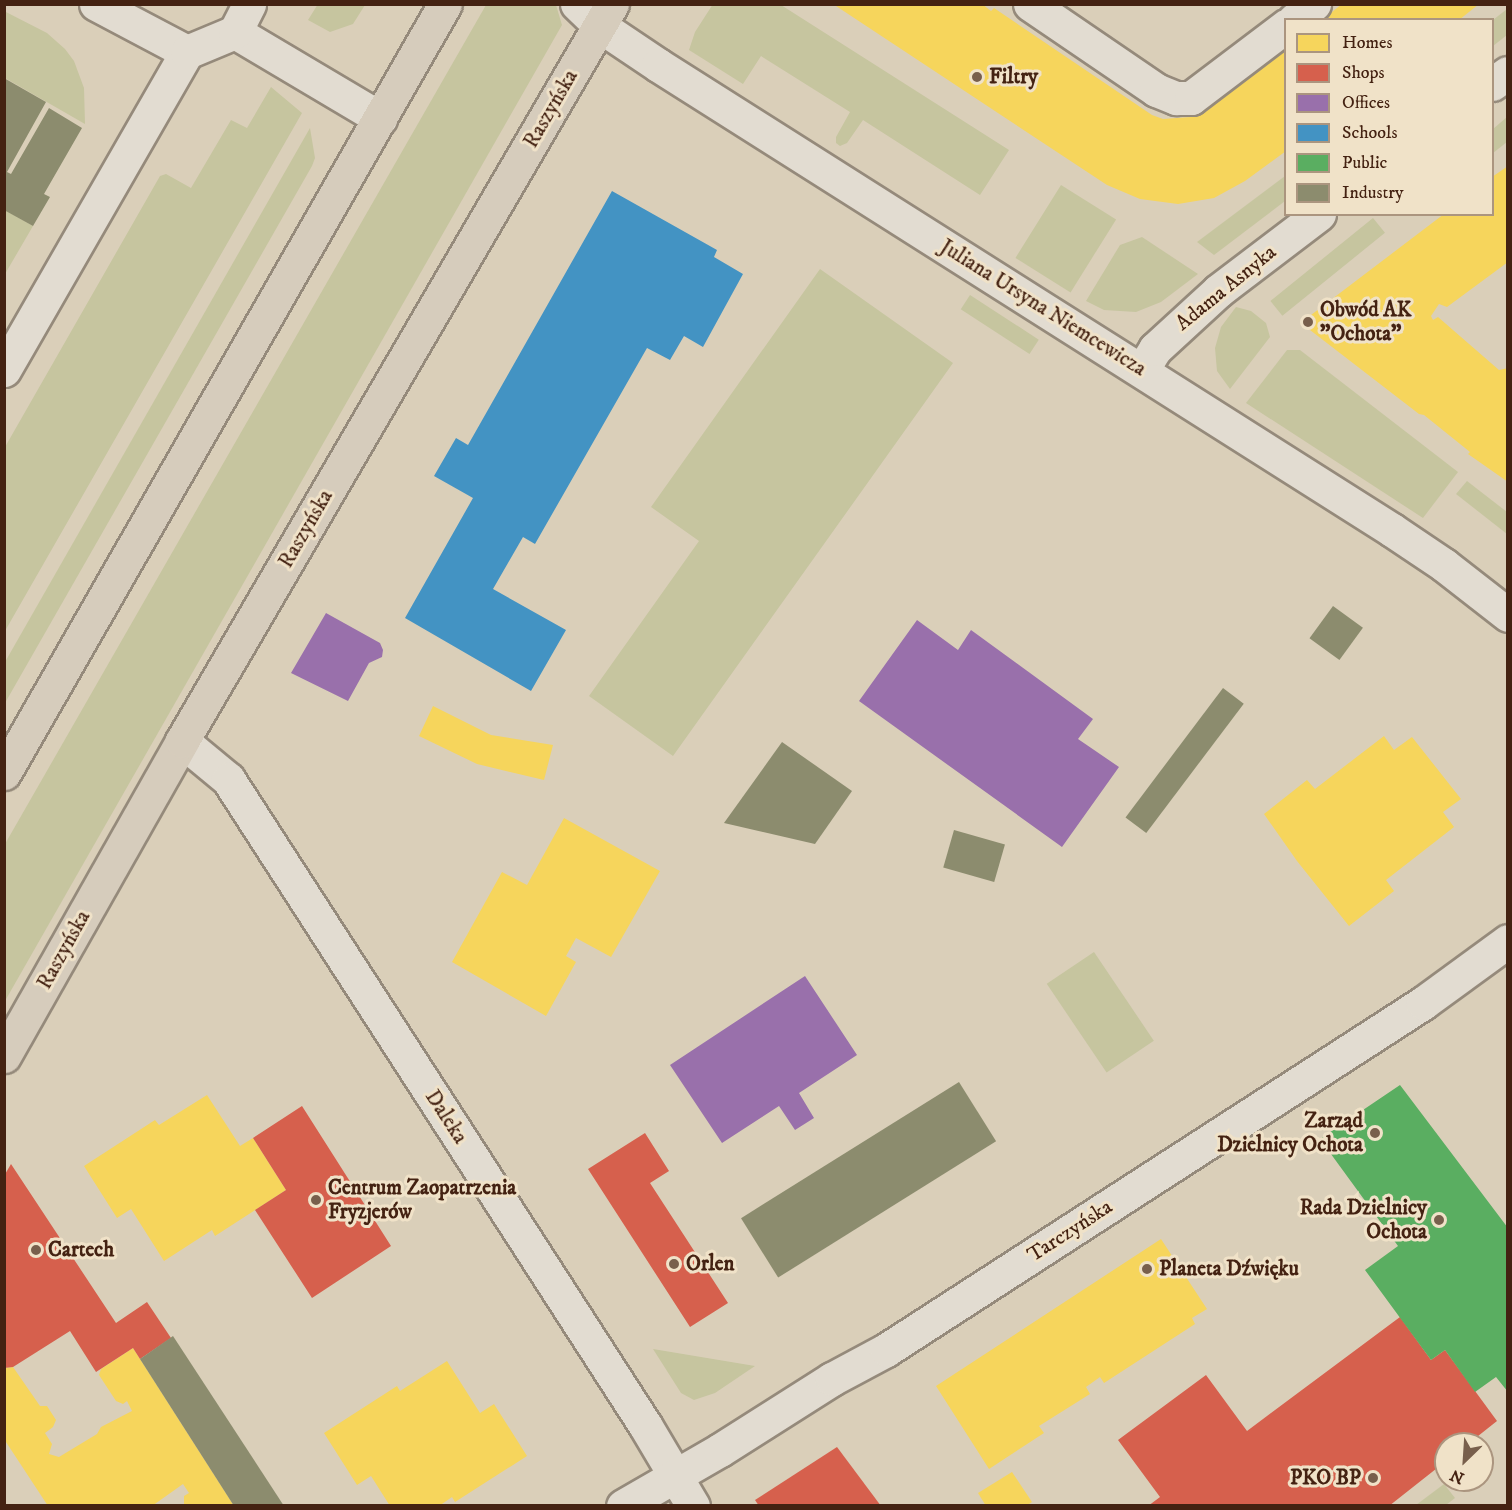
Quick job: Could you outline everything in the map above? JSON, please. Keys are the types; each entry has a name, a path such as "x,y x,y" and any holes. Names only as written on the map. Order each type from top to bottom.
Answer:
{"main road":[{"path":"4,773 445,4"},
{"name":"Raszyńska","path":"4,1056 597,12"}],"street":[{"path":"96,4 187,52"},
{"path":"1030,4 1156,90 1176,98 1191,98 1284,24"},
{"name":"Juliana Ursyna Niemcewicza","path":"597,12 836,178 1392,530 1444,565 1508,615"},
{"path":"4,370 187,52 242,18 381,118"},
{"path":"1494,82 1508,72"},
{"name":"Adama Asnyka","path":"1142,370 1155,348 1218,291 1316,216"},
{"name":"Daleka","path":"182,741 228,779 693,1506"},
{"name":"Tarczyńska","path":"622,1506 832,1379 897,1343 1423,1003 1508,941"}],"green space":[{"path":"318,4 365,5 353,24 330,32 308,20"},
{"path":"713,4 781,5 1009,150 980,195 863,120 847,143 840,146 836,143 836,137 850,112 761,56 743,84 689,50 695,32"},
{"path":"486,5 556,5 562,25 5,1001 5,844"},
{"path":"1507,9 1507,35 1494,45 1494,19"},
{"path":"4,11 47,33 65,49 74,61 84,88 85,124 5,78"},
{"path":"271,87 302,113 5,631 5,447 160,176 166,174 191,188 231,120 247,128"},
{"path":"1507,117 1507,142 1494,152 1494,128"},
{"path":"310,128 315,158 312,166 5,703 5,662"},
{"path":"1284,177 1284,202 1214,255 1197,242"},
{"path":"1061,185 1116,219 1071,292 1015,258"},
{"path":"5,210 33,226 5,274"},
{"path":"1373,218 1385,233 1282,316 1270,301"},
{"path":"1142,237 1198,274 1161,302 1136,312 1104,310 1086,301 1120,245"},
{"path":"820,269 953,363 673,756 589,696 699,541 651,507"},
{"path":"970,295 1039,340 1030,354 961,309"},
{"path":"1236,307 1251,311 1266,323 1270,337 1230,389 1217,371 1215,348 1221,327"},
{"path":"1287,350 1300,350 1458,472 1423,518 1246,403"},
{"path":"1467,481 1507,512 1507,534 1456,494"},
{"path":"1094,952 1154,1041 1107,1073 1047,984"},
{"path":"653,1349 755,1366 715,1393 694,1400 681,1393"},
{"path":"1434,1492 1450,1492 1455,1498 1446,1505 1416,1505"}],"building: Homes":[{"path":"833,4 982,4 991,11 994,8 1152,115 1163,119 1191,117 1284,48 1284,152 1245,181 1214,198 1178,204 1140,199 1107,185"},
{"path":"1342,4 1479,4 1462,18 1324,18"},
{"path":"1508,166 1508,262 1447,307 1439,304 1431,316 1433,320 1438,317 1499,370 1508,368 1508,482 1468,454 1470,452 1424,415 1419,414 1310,330 1308,322 1311,315 1441,216 1494,216 1494,176"},
{"path":"433,706 491,735 553,745 544,780 477,764 419,736"},
{"path":"1384,736 1394,750 1412,737 1461,799 1443,812 1454,827 1386,880 1394,891 1349,926 1297,861 1264,814 1307,780 1315,789"},
{"path":"564,818 660,871 611,957 576,938 566,956 576,962 546,1016 452,962 502,872 527,885"},
{"path":"207,1095 240,1146 253,1138 286,1190 215,1236 212,1230 164,1261 131,1209 117,1218 84,1166 155,1120 159,1125"},
{"path":"1161,1239 1207,1309 1192,1318 1195,1324 1104,1383 1100,1377 1086,1387 1090,1394 1039,1426 1044,1433 989,1469 936,1386"},
{"path":"133,1348 234,1506 184,1506 184,1496 189,1493 183,1484 152,1506 48,1506 4,1439 4,1368 13,1367 40,1406 47,1406 56,1420 53,1427 45,1433 52,1444 49,1454 59,1457 97,1434 101,1427 132,1411 127,1401 123,1404 116,1401 99,1375 101,1369"},
{"path":"447,1361 480,1413 494,1404 527,1456 455,1502 452,1497 439,1506 390,1506 371,1476 357,1485 324,1433 397,1386 400,1391"},
{"path":"1012,1472 1032,1502 1026,1506 986,1506 978,1493"}],"building: Shops":[{"name":"Centrum Zaopatrzenia Fryzjerów","path":"302,1106 391,1246 312,1298 255,1210 286,1190 253,1138"},
{"path":"645,1133 669,1171 650,1183 728,1303 690,1327 588,1169"},
{"name":"Cartech","path":"11,1164 116,1323 147,1302 171,1338 140,1359 133,1348 96,1372 70,1331 13,1367 4,1368 4,1176"},
{"path":"1400,1317 1431,1360 1445,1350 1497,1421 1483,1432 1434,1432 1434,1470 1389,1506 1148,1506 1160,1497 1118,1440 1206,1375 1247,1431"},
{"path":"837,1447 881,1506 759,1506 755,1500"}],"building: Offices":[{"path":"326,613 380,643 383,650 382,657 369,663 348,701 291,673"},
{"path":"917,620 958,650 971,630 1093,719 1078,739 1119,767 1062,847 859,701"},
{"path":"805,976 857,1055 799,1093 814,1118 795,1130 779,1106 722,1143 670,1065"}],"building: Schools":[{"path":"612,191 717,250 714,257 743,274 703,347 684,336 670,360 647,348 535,544 523,537 493,589 566,630 531,691 405,618 473,498 434,476 456,438 468,445"}],"building: Public":[{"path":"1400,1085 1508,1228 1508,1392 1496,1377 1475,1392 1445,1350 1431,1360 1365,1270 1398,1246 1320,1139"}],"building: Industry":[{"path":"4,78 46,102 7,172 11,174 49,108 82,128 44,194 50,197 33,226 4,210"},
{"path":"1333,606 1363,628 1339,660 1309,638"},
{"path":"1223,688 1244,704 1146,833 1126,817"},
{"path":"782,742 852,791 815,844 724,823"},
{"path":"954,830 1005,845 994,882 943,867"},
{"path":"959,1082 996,1141 778,1278 741,1218"},
{"path":"173,1336 284,1506 234,1506 140,1359"}],"place":[{"name":"Filtry","path":"977,77"},
{"name":"Obwód AK \"Ochota\"","path":"1308,322"},
{"name":"Zarząd Dzielnicy Ochota","path":"1375,1133"},
{"name":"Centrum Zaopatrzenia Fryzjerów","path":"316,1200"},
{"name":"Rada Dzielnicy Ochota","path":"1439,1220"},
{"name":"Cartech","path":"36,1250"},
{"name":"Orlen","path":"674,1264"},
{"name":"Planeta Dźwięku","path":"1147,1269"},
{"name":"PKO BP","path":"1373,1478"}]}
